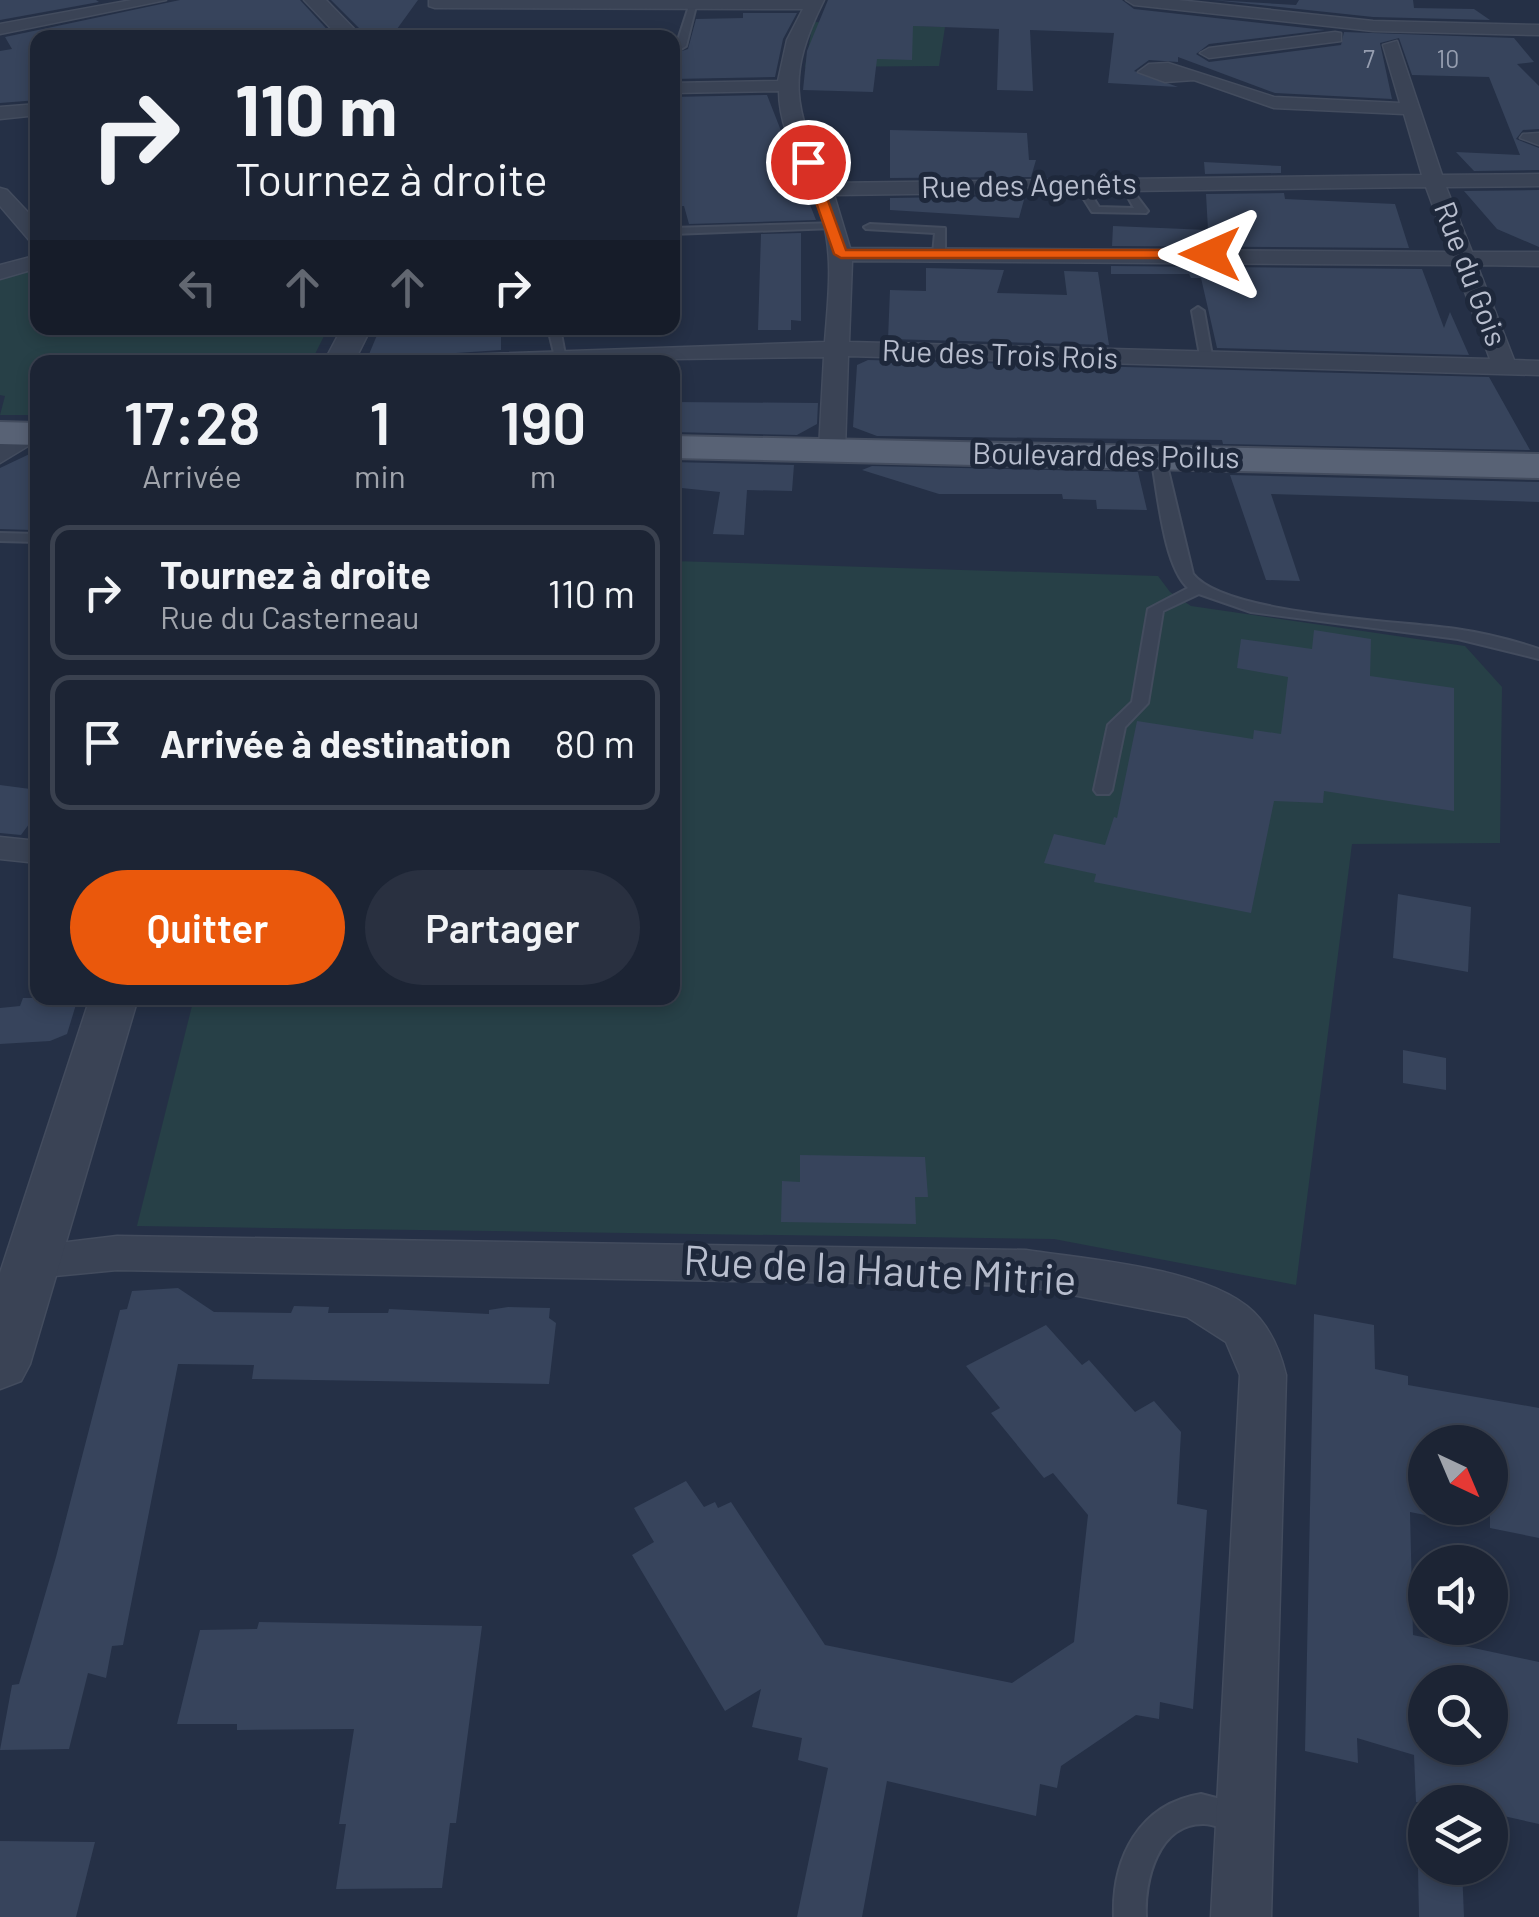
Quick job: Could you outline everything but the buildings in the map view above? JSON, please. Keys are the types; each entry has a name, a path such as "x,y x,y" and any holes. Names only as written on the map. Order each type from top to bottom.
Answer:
{"main road":[{"name":"Boulevard des Poilus","path":"680,447 1539,466"}],"street":[{"path":"0,29 126,15 158,0"},
{"path":"314,0 346,30"},
{"path":"1134,0 1344,30 1391,44 1427,35 1539,30"},
{"path":"428,24 436,2 815,2"},
{"path":"815,2 796,30 784,103 834,225 841,254 840,350 832,450"},
{"path":"1208,54 1344,30 1375,19 1483,49"},
{"name":"Rue du Gois","path":"1391,44 1434,181 1505,368"},
{"path":"1190,76 1275,102 1411,108"},
{"path":"680,88 786,86"},
{"path":"0,113 30,110"},
{"name":"Rue des Agenêts","path":"819,189 1539,180"},
{"path":"0,194 30,227"},
{"path":"841,254 1539,258"},
{"path":"0,272 30,263"},
{"name":"Rue des Trois Rois","path":"666,355 840,350 1539,368"},
{"path":"0,848 30,851"},
{"path":"0,1364 112,1005"},
{"name":"Rue de la Haute Mitrie","path":"34,1260 117,1253 1002,1266 1158,1290 1202,1303 1242,1329 1257,1353 1262,1375 1241,1917"}],"lane":[{"path":"681,46 692,2"},
{"path":"1080,185 1096,210 1142,211 1126,185"},
{"path":"680,231 834,225"},
{"path":"870,226 940,230 939,254"},
{"path":"1198,312 1207,361"},
{"path":"1158,457 1184,571 1198,589 1245,606 1474,634 1539,654"},
{"path":"0,538 30,538"},
{"path":"1104,790 1117,725 1140,703 1156,609 1198,589"},
{"path":"1130,1917 1136,1866 1153,1834 1176,1815 1201,1809 1242,1818"}],"green space":[{"path":"813,22 945,27 939,66 805,67"},
{"path":"30,270 30,335 324,335 314,355 30,355 30,415 0,415 5,396 0,395 0,279"},
{"path":"680,561 1158,576 1170,592 1191,606 1465,646 1502,687 1500,843 1352,844 1296,1285 1054,1239 137,1226 192,1005 680,1005"}],"route":[{"path":"808,162 834,225 841,254 1210,254"}]}
